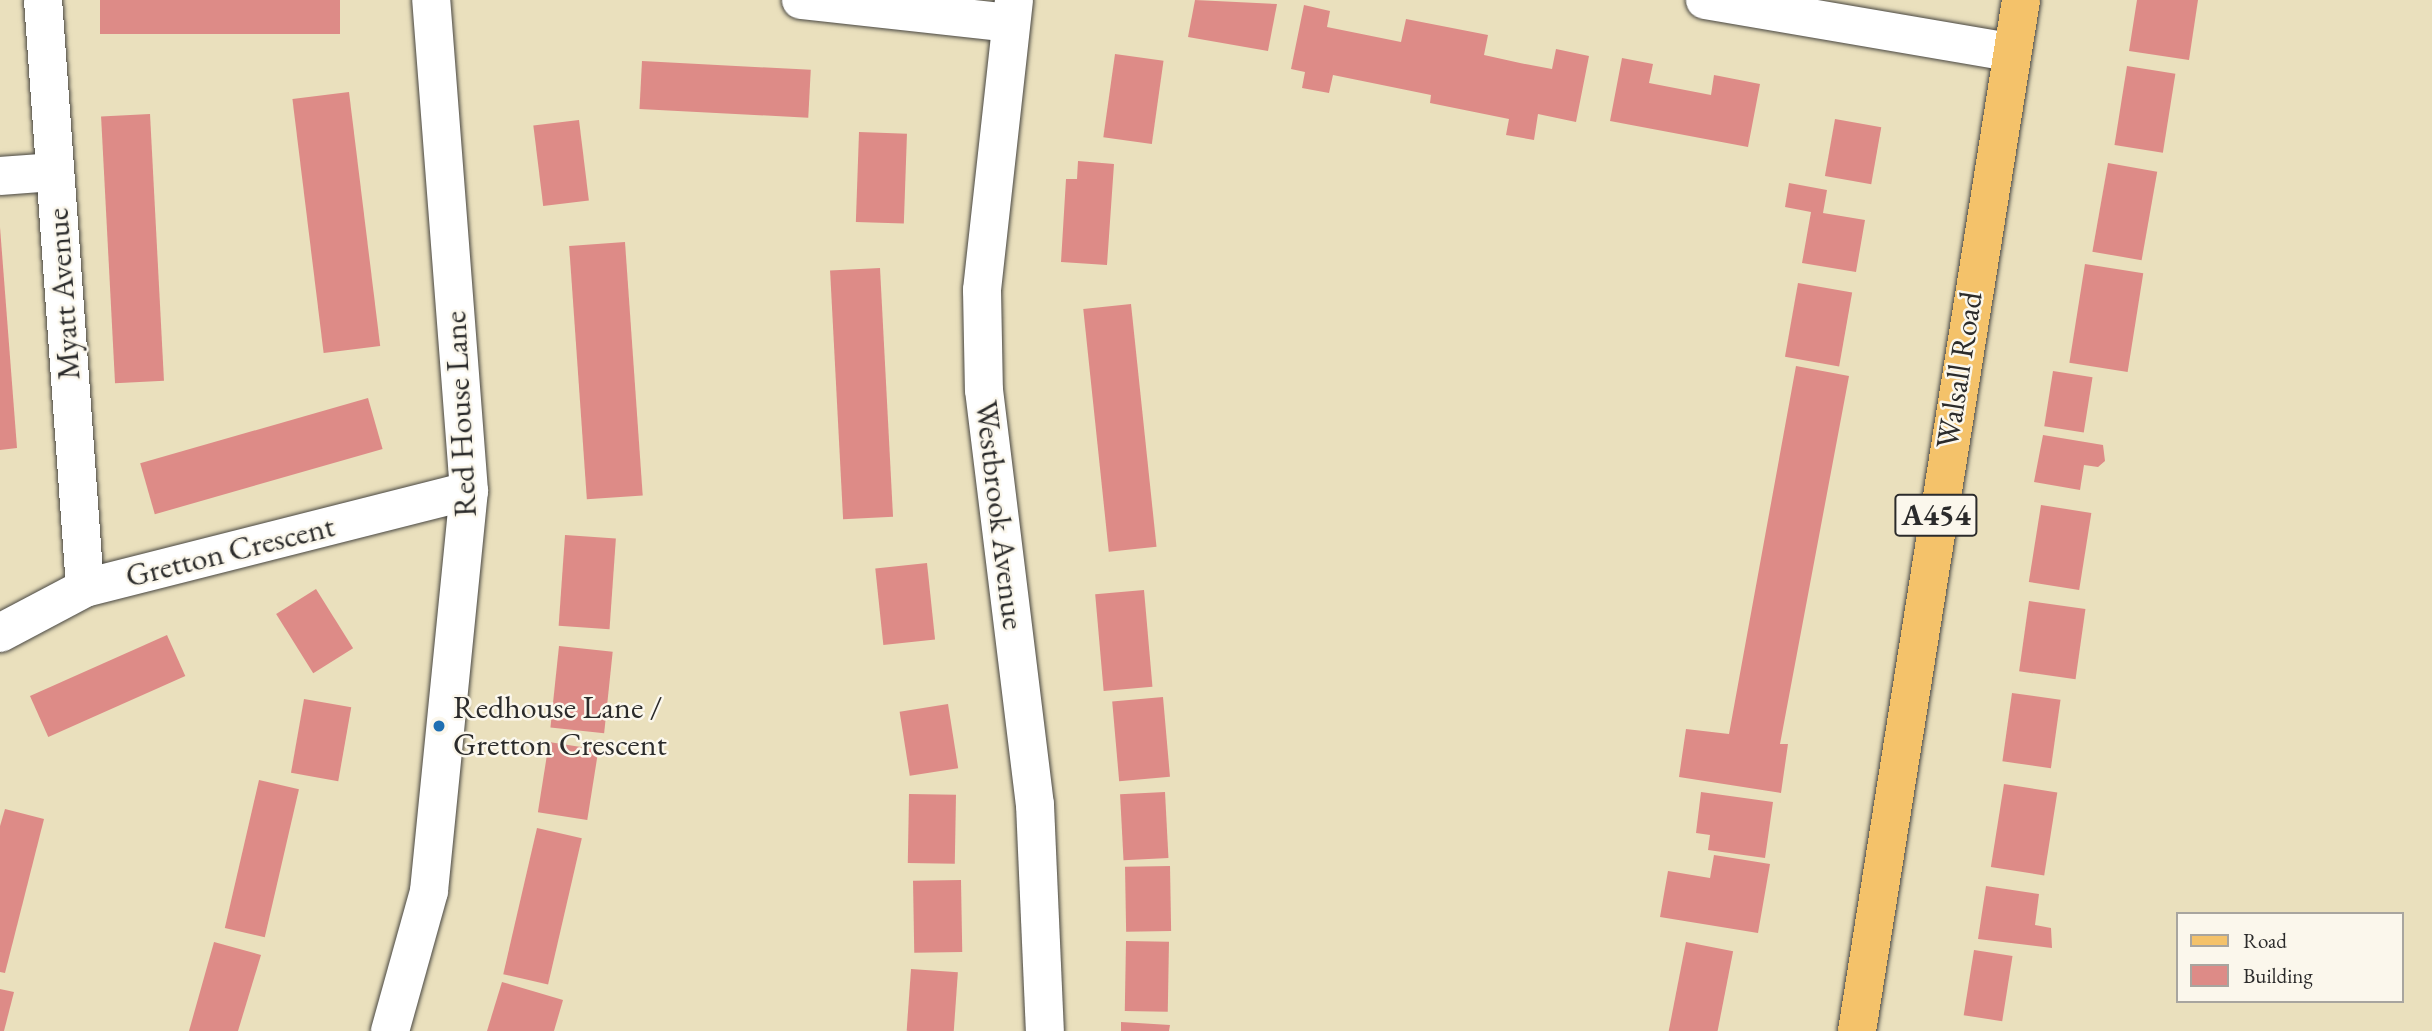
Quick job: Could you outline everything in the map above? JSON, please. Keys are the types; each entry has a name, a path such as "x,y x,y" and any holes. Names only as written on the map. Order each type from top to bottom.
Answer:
{"main road":[{"name":"Walsall Road","path":"1857,1031 2010,52 2021,0"}],"street":[{"name":"Myatt Avenue","path":"43,0 85,588"},
{"name":"Red House Lane","path":"390,1031 429,891 470,492 431,0"},
{"path":"801,0 1013,11"},
{"path":"1705,0 2010,52"},
{"name":"Westbrook Avenue","path":"1013,11 982,290 984,390 1035,805 1045,1031"},
{"path":"0,176 54,172"},
{"name":"Gretton Crescent","path":"0,633 85,588 470,492"}],"building":[{"path":"100,0 340,0 340,34 100,34"},
{"path":"1195,0 1277,4 1268,51 1188,37"},
{"path":"2137,0 2198,0 2189,60 2129,51"},
{"path":"1304,5 1330,11 1327,27 1401,42 1406,19 1488,35 1484,55 1520,63 1552,69 1556,49 1589,56 1576,122 1538,114 1534,140 1506,135 1509,119 1430,103 1431,95 1333,75 1329,93 1302,88 1305,72 1291,69"},
{"path":"1115,54 1164,61 1152,144 1103,137"},
{"path":"1622,58 1653,64 1649,83 1711,95 1714,75 1760,84 1748,147 1610,121"},
{"path":"642,61 811,70 808,118 639,109"},
{"path":"2127,66 2175,74 2163,153 2114,145"},
{"path":"349,92 380,346 324,353 292,99"},
{"path":"150,114 164,381 115,383 101,117"},
{"path":"1835,119 1881,127 1871,184 1825,176"},
{"path":"579,120 589,200 543,206 533,126"},
{"path":"859,132 907,134 904,224 856,222"},
{"path":"1078,161 1114,164 1107,265 1061,262 1066,179 1077,179"},
{"path":"2108,163 2157,172 2142,260 2092,252"},
{"path":"1789,183 1827,190 1823,213 1865,220 1856,272 1802,263 1811,212 1785,207"},
{"path":"0,227 17,448 0,450"},
{"path":"625,242 643,495 587,499 569,246"},
{"path":"2085,264 2143,273 2128,372 2069,363"},
{"path":"880,268 893,517 843,519 830,271"},
{"path":"1798,283 1852,293 1839,366 1785,357"},
{"path":"1131,304 1157,547 1109,552 1083,309"},
{"path":"1796,366 1849,376 1780,744 1788,744 1781,793 1679,777 1686,729 1729,734"},
{"path":"2053,371 2093,377 2084,433 2044,426"},
{"path":"368,398 383,449 155,514 140,463"},
{"path":"2043,435 2103,445 2105,461 2098,467 2084,465 2080,490 2034,482"},
{"path":"2041,505 2091,513 2079,590 2029,582"},
{"path":"565,535 616,539 610,629 559,626"},
{"path":"927,563 935,640 883,645 875,568"},
{"path":"316,589 353,648 313,673 276,614"},
{"path":"1144,590 1152,687 1104,691 1095,594"},
{"path":"2029,601 2085,609 2076,679 2019,671"},
{"path":"167,635 185,676 48,737 30,696"},
{"path":"559,646 613,652 604,733 550,728"},
{"path":"2012,693 2061,700 2051,768 2002,761"},
{"path":"1163,697 1170,777 1119,781 1112,701"},
{"path":"304,699 351,707 338,781 291,773"},
{"path":"948,704 958,768 910,776 900,712"},
{"path":"549,742 598,750 587,820 538,812"},
{"path":"259,780 299,789 265,937 225,928"},
{"path":"2004,784 2057,792 2044,875 1991,867"},
{"path":"1165,792 1168,858 1124,860 1120,794"},
{"path":"1701,792 1773,802 1765,858 1708,850 1710,835 1696,833"},
{"path":"909,794 956,795 955,864 908,863"},
{"path":"5,809 44,819 5,973 0,972 0,826"},
{"path":"537,828 582,838 548,985 503,974"},
{"path":"1714,855 1770,864 1758,933 1660,917 1668,871 1710,878"},
{"path":"1170,866 1171,931 1126,932 1125,867"},
{"path":"961,880 962,952 914,953 913,881"},
{"path":"1986,886 2039,894 2035,925 2051,928 2052,948 1978,939"},
{"path":"1126,941 1169,942 1168,1012 1125,1011"},
{"path":"214,942 261,955 238,1031 189,1031"},
{"path":"1686,942 1733,951 1718,1031 1669,1031"},
{"path":"1974,950 2013,956 2002,1021 1964,1015"},
{"path":"911,969 958,972 954,1031 907,1031"},
{"path":"502,982 563,1000 554,1031 487,1031"},
{"path":"0,989 14,992 4,1031 0,1031"},
{"path":"1121,1022 1170,1025 1169,1031 1121,1031"}],"place":[{"name":"Redhouse Lane / Gretton Crescent","path":"439,726"}]}
